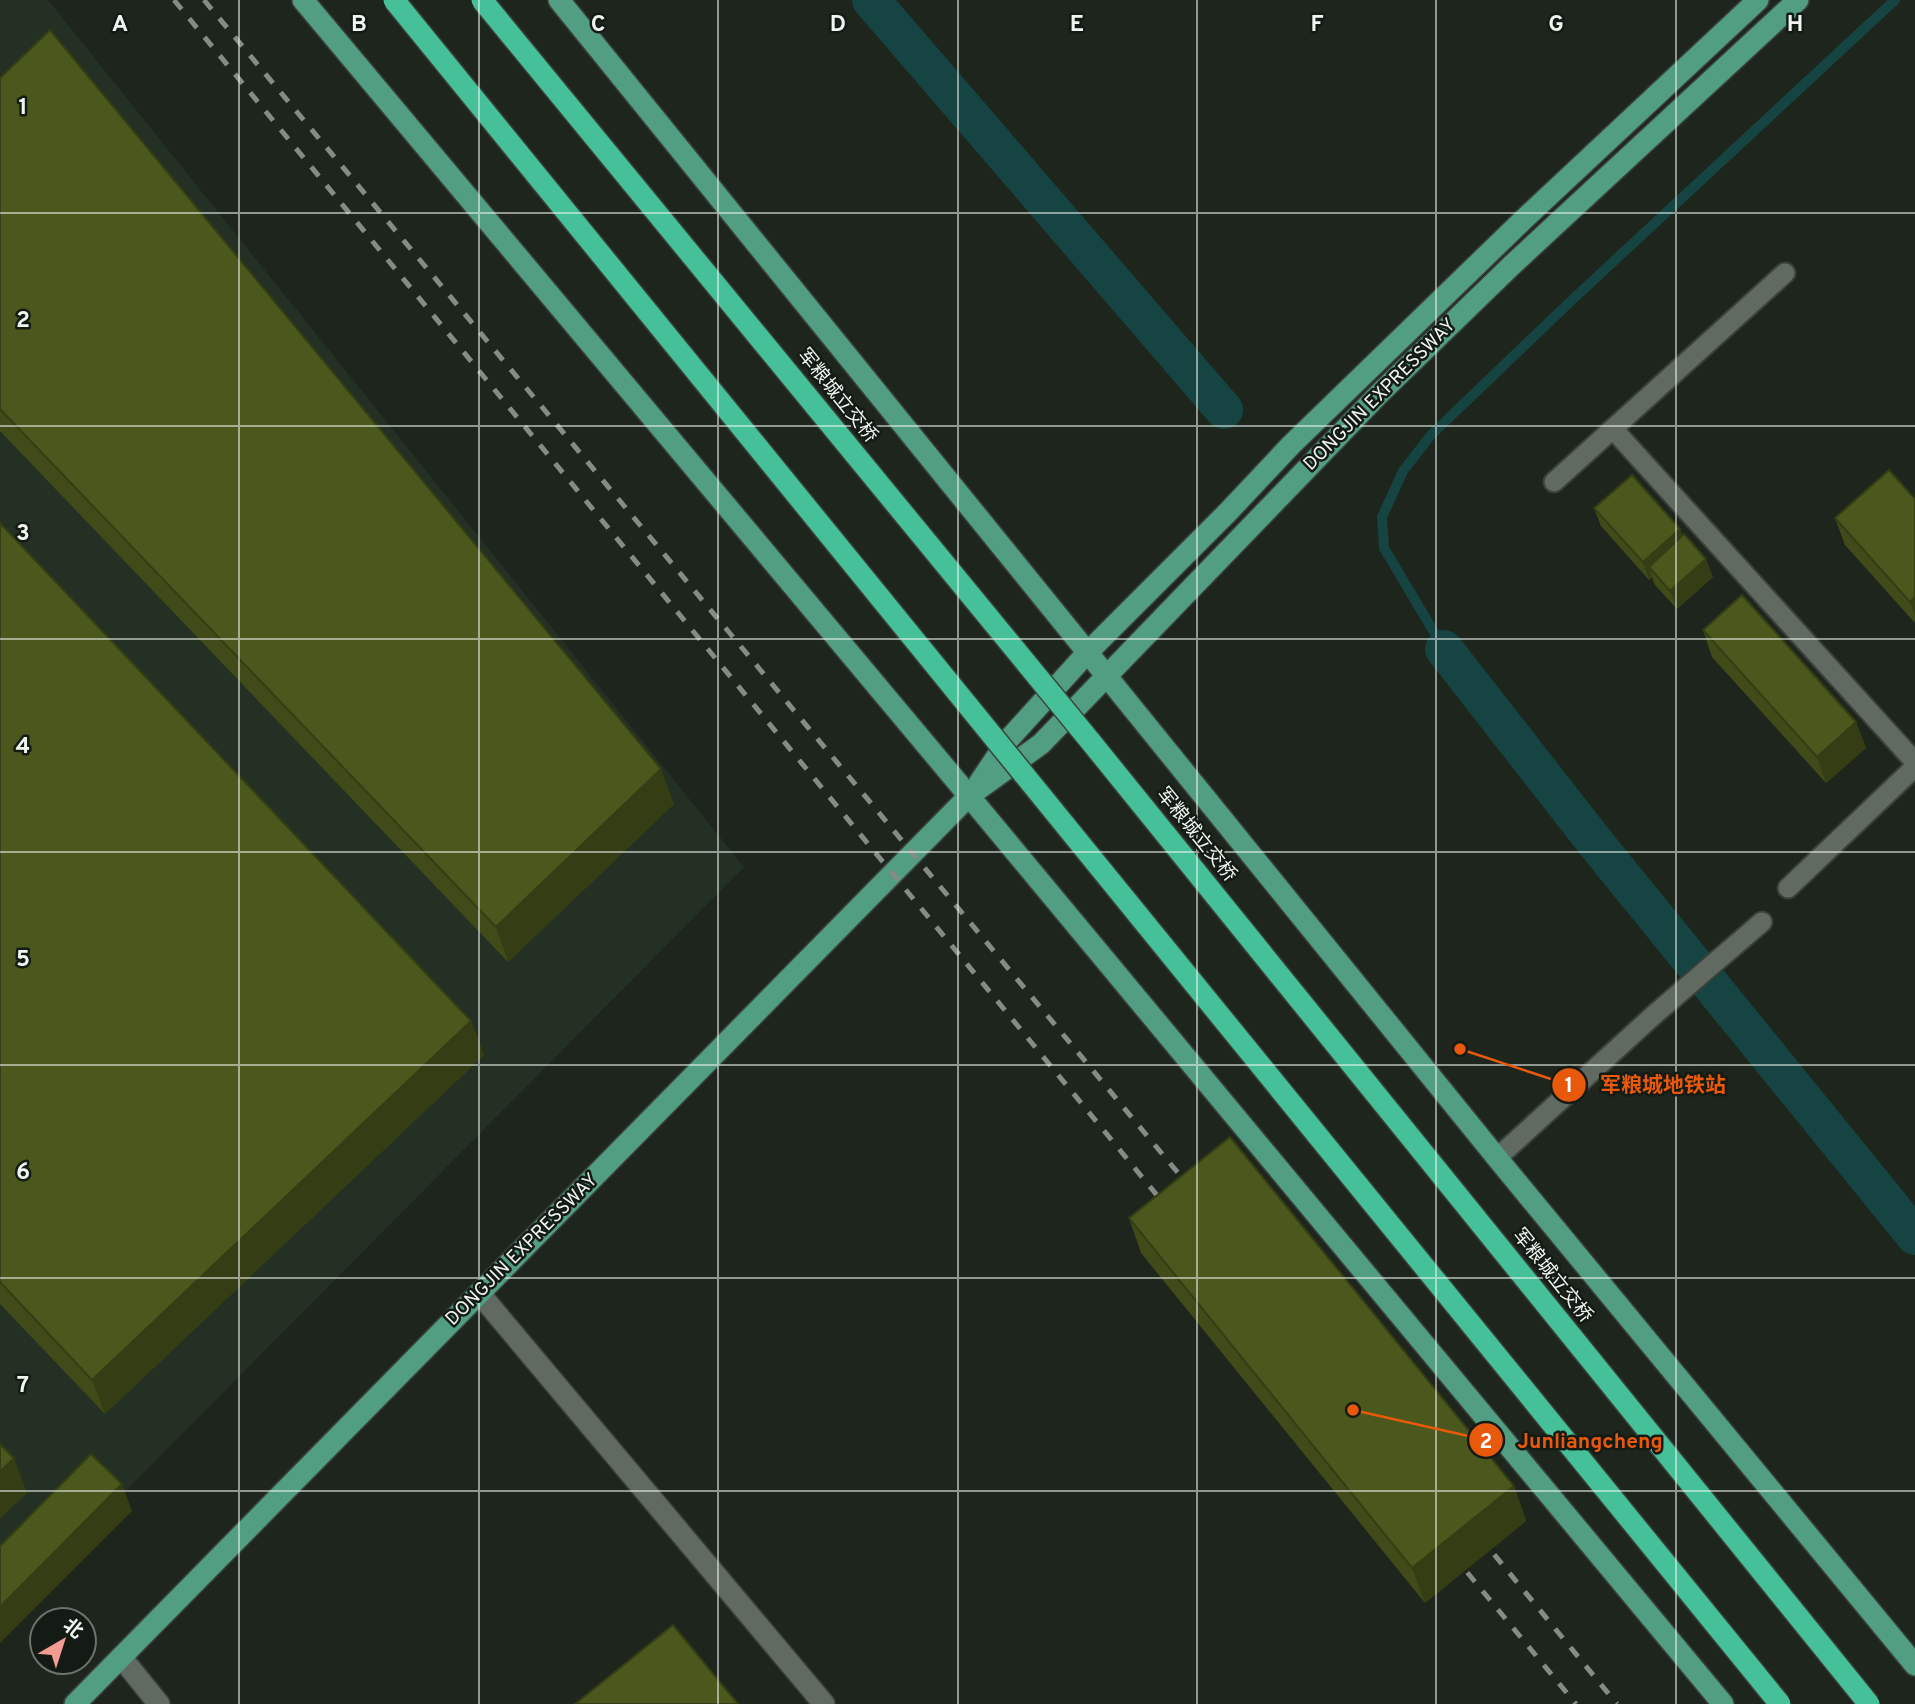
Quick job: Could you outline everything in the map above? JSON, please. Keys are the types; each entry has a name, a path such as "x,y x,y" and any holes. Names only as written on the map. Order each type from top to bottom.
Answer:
{"highway":[{"path":"394,0 1780,1704"},
{"name":"军粮城立交桥","path":"482,0 1091,742 1869,1704"}],"main road":[{"path":"303,0 970,796 1723,1704"},
{"path":"559,0 1497,1158 1915,1665"},
{"name":"DONGJIN EXPRESSWAY","path":"970,796 1008,740 1087,653 1291,445 1523,220 1758,0"},
{"name":"DONGJIN EXPRESSWAY","path":"75,1704 970,796 1041,744 1379,394 1512,265 1798,0"}],"street":[{"path":"479,1293 824,1704"},
{"path":"121,1657 159,1704"}],"lane":[{"path":"1554,482 1785,273"},
{"path":"1613,429 1915,764 1788,888"},
{"path":"1497,1158 1655,1014 1762,922"}],"shaded area":[{"path":"0,0 48,0 744,867 0,1618"}],"building":[{"path":"50,30 661,769 496,927 0,409 0,78"},
{"path":"1889,470 1915,499 1915,597 1910,602 1835,518"},
{"path":"1632,475 1680,529 1643,562 1594,508"},
{"path":"0,523 471,1021 92,1380 0,1282"},
{"path":"1684,534 1706,559 1670,591 1649,567"},
{"path":"1742,595 1856,722 1817,757 1703,630"},
{"path":"1230,1137 1514,1486 1412,1568 1129,1218"},
{"path":"0,1444 14,1458 0,1472"},
{"path":"91,1454 122,1484 0,1607 0,1546"},
{"path":"673,1625 738,1704 575,1704"}],"waterway":[{"path":"871,0 1224,410"},
{"path":"1444,649 1384,548 1382,517 1403,471 1431,435 1572,300 1895,0"},
{"path":"1444,649 1598,846 1915,1236"}],"railway":[{"path":"174,0 1170,1211"},
{"path":"204,0 1193,1191"},
{"path":"1479,1536 1617,1704"},
{"path":"1452,1554 1576,1704"}],"place":[{"name":"军粮城地铁站","path":"1460,1049"},
{"name":"Junliangcheng","path":"1353,1410"}]}
